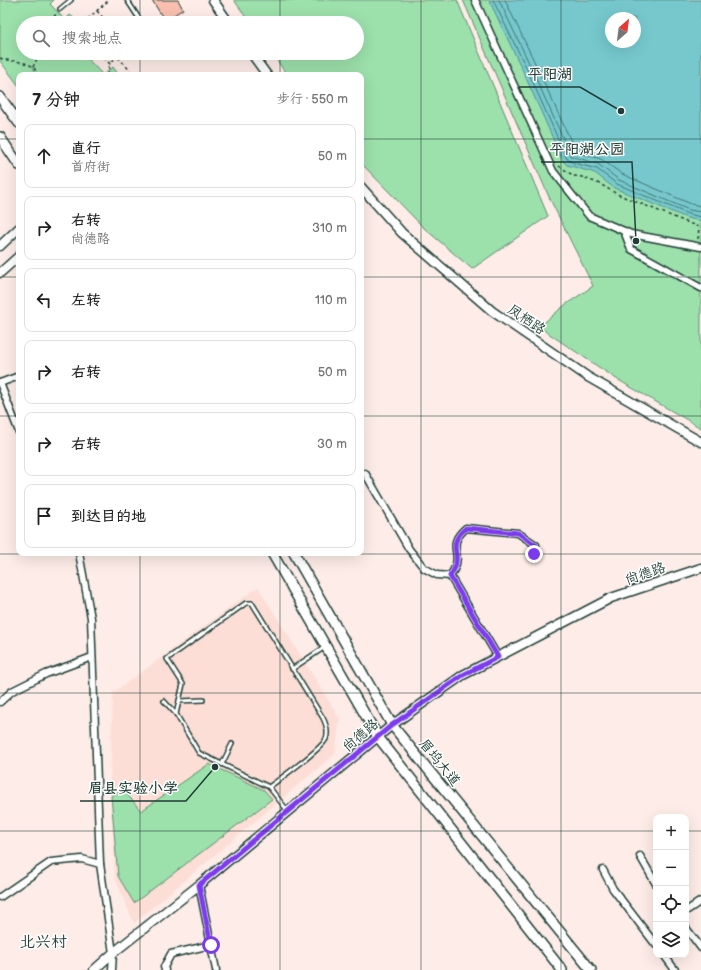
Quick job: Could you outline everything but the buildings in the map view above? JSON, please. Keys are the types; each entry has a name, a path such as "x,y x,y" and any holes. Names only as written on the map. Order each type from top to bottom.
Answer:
{"main road":[{"path":"0,97 16,120"},
{"path":"0,136 16,160"},
{"path":"274,556 378,737 562,970"},
{"name":"眉坞大道","path":"296,556 392,725 591,970"}],"street":[{"path":"213,0 224,16"},
{"path":"475,0 553,171 589,216 631,234 699,247"},
{"path":"256,60 265,72"},
{"name":"凤栖路","path":"364,190 402,233 492,311 588,377 701,442"},
{"path":"0,246 16,231"},
{"path":"624,231 631,249 701,288"},
{"path":"0,273 16,259"},
{"path":"16,377 0,383 16,424"},
{"path":"365,473 409,549 424,568 437,575 450,576"},
{"path":"450,576 456,566 455,547 459,534 466,528 518,533 536,545 534,554"},
{"path":"80,556 91,618 100,864 113,953 112,970"},
{"name":"尚德路","path":"94,970 392,725 463,675 611,598 701,568"},
{"path":"450,576 498,657"},
{"path":"0,702 12,690 46,674 92,657"},
{"path":"640,856 653,879"},
{"path":"0,897 51,862 82,859 100,864"},
{"path":"603,870 614,889 653,941"},
{"path":"199,885 216,970"},
{"path":"689,909 701,901"},
{"path":"689,932 701,948"},
{"path":"164,970 164,967 171,954 211,945"},
{"path":"666,958 675,970"}],"lane":[{"path":"60,9 71,0"},
{"path":"127,0 137,16"},
{"path":"176,714 183,684 167,659 246,603 252,603 323,718 327,728 326,739 312,754 269,787"},
{"path":"292,669 326,646"},
{"path":"164,700 176,714 199,753 269,787 288,811"},
{"path":"179,701 202,700"},
{"path":"222,764 232,744"}],"path":[{"path":"91,16 109,0"},
{"path":"55,16 60,9"},
{"path":"97,11 101,16"},
{"path":"0,58 33,67 37,72"},
{"path":"33,67 36,60"},
{"path":"106,60 110,64"},
{"path":"108,72 110,64 113,60"},
{"path":"120,60 131,72"},
{"path":"548,160 574,176 582,177 600,184 617,194 700,228 699,247"}],"shaded area":[{"path":"258,587 340,719 335,754 134,923 115,878 110,780 113,693"}],"green space":[{"path":"54,0 50,4 61,16 16,16 16,60 89,60 100,72 16,72 16,82 0,61 0,1"},
{"path":"234,0 457,0 548,216 472,269 424,228 364,166 364,72 285,72 277,60 364,60 364,16 245,16"},
{"path":"463,0 701,0 701,428 615,378 539,327 565,305 593,286 549,197"},
{"path":"113,67 117,72 107,72"},
{"path":"209,764 264,790 272,799 134,903 118,876 111,796 123,789 141,811"}],"water":[{"path":"489,0 701,0 701,221 687,218 614,188 595,173 567,165 563,161"}],"place":[{"name":"平阳湖","path":"621,111"},
{"name":"平阳湖公园","path":"636,241"},
{"name":"眉县实验小学","path":"215,767"}],"district":[{"name":"北兴村","path":"43,941"}],"route":[{"path":"211,945 199,885 392,725 463,675 498,657 450,576 456,566 455,547 459,534 466,528 495,532 507,531 518,533 536,545 534,554"}]}
